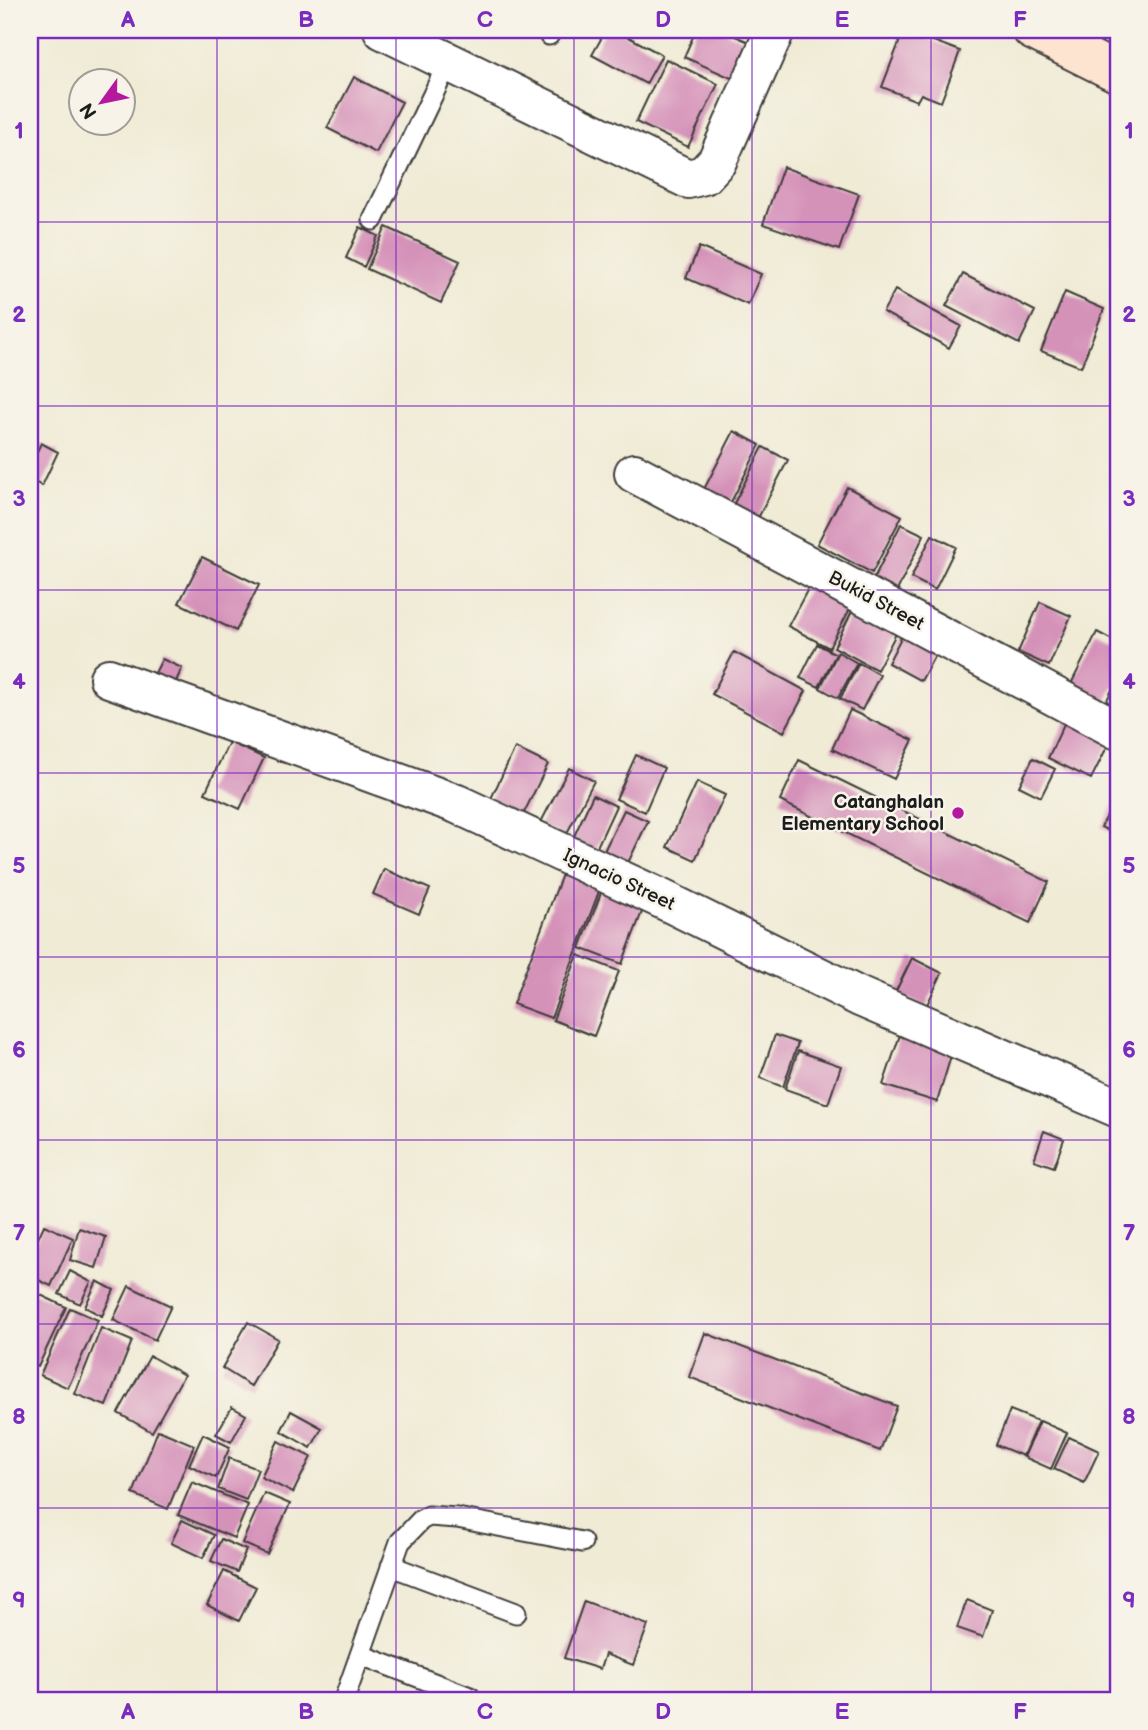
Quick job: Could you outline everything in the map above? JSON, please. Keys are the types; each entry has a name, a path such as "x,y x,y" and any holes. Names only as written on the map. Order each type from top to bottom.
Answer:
{"main road":[{"path":"1032,30 1118,73"}],"street":[{"path":"383,30 688,179 704,175 717,161 775,30"},
{"name":"Bukid Street","path":"634,473 1118,730"},
{"name":"Ignacio Street","path":"109,678 457,804 664,900 860,997 1118,1108"}],"lane":[{"path":"373,220 449,61"},
{"path":"344,1700 400,1542 405,1534 429,1516 457,1517 582,1542"},
{"path":"391,1566 516,1613"},
{"path":"361,1655 470,1698"}],"building":[{"path":"606,30 616,30 662,55 646,84 592,55"},
{"path":"696,30 721,30 754,44 738,81 684,57"},
{"path":"904,30 960,51 941,102 921,94 917,101 882,87"},
{"path":"666,59 718,84 688,147 636,122"},
{"path":"354,77 402,102 376,153 327,128"},
{"path":"783,167 859,194 839,250 763,224"},
{"path":"360,227 378,236 364,267 346,258"},
{"path":"386,227 460,261 441,303 367,269"},
{"path":"699,247 761,274 748,305 686,278"},
{"path":"963,274 1035,311 1019,344 946,306"},
{"path":"895,290 961,326 949,348 883,312"},
{"path":"1065,292 1104,309 1081,367 1041,351"},
{"path":"734,431 760,445 728,508 701,495"},
{"path":"41,443 58,452 42,486 30,480 30,466"},
{"path":"763,447 788,460 755,524 730,511"},
{"path":"847,487 902,516 872,573 817,544"},
{"path":"901,524 924,535 896,593 872,582"},
{"path":"932,535 956,547 935,590 911,578"},
{"path":"202,557 259,585 236,631 179,603"},
{"path":"810,585 851,607 829,648 788,626"},
{"path":"1040,602 1071,616 1049,666 1018,652"},
{"path":"854,607 898,630 877,670 834,647"},
{"path":"908,624 942,642 921,681 888,663"},
{"path":"1097,632 1118,643 1118,678 1106,702 1071,684"},
{"path":"817,644 836,654 819,687 800,678"},
{"path":"734,652 806,691 784,732 712,694"},
{"path":"838,652 857,663 838,698 820,688"},
{"path":"162,659 182,668 170,695 149,685"},
{"path":"859,663 880,675 862,710 840,699"},
{"path":"850,710 913,740 894,779 832,749"},
{"path":"1070,711 1114,733 1091,779 1048,758"},
{"path":"229,742 264,758 240,809 205,793"},
{"path":"515,748 548,764 519,823 487,807"},
{"path":"636,755 664,768 645,812 616,799"},
{"path":"1033,758 1055,769 1041,797 1019,786"},
{"path":"799,760 1049,882 1030,923 780,801"},
{"path":"569,768 594,781 565,837 540,824"},
{"path":"697,782 725,795 695,860 667,847"},
{"path":"593,795 616,806 591,860 568,849"},
{"path":"1115,801 1118,803 1118,836 1101,827"},
{"path":"624,810 648,821 627,865 603,853"},
{"path":"566,864 604,878 551,1018 513,1004"},
{"path":"384,869 430,889 419,914 373,894"},
{"path":"606,880 648,896 622,964 580,948"},
{"path":"578,955 619,971 594,1036 553,1020"},
{"path":"912,958 942,973 926,1007 895,993"},
{"path":"903,1026 955,1043 937,1102 883,1085"},
{"path":"775,1035 798,1043 783,1087 760,1078"},
{"path":"798,1051 841,1066 828,1104 785,1089"},
{"path":"1044,1131 1064,1139 1054,1167 1034,1160"},
{"path":"44,1225 73,1238 51,1286 30,1276 30,1256"},
{"path":"79,1228 106,1237 96,1268 70,1260"},
{"path":"70,1271 91,1282 80,1304 59,1294"},
{"path":"97,1281 114,1290 102,1316 85,1307"},
{"path":"129,1286 171,1306 155,1340 113,1320"},
{"path":"30,1290 66,1307 38,1367 30,1363"},
{"path":"70,1308 98,1320 68,1388 40,1375"},
{"path":"248,1322 278,1339 251,1386 222,1368"},
{"path":"101,1328 132,1341 106,1406 75,1394"},
{"path":"705,1333 897,1406 880,1451 689,1377"},
{"path":"150,1356 184,1375 152,1432 118,1413"},
{"path":"232,1407 246,1415 231,1442 216,1434"},
{"path":"1010,1410 1038,1421 1023,1456 996,1445"},
{"path":"291,1411 322,1428 311,1448 281,1431"},
{"path":"1040,1421 1067,1433 1051,1469 1024,1457"},
{"path":"158,1430 194,1445 168,1509 133,1494"},
{"path":"203,1434 230,1447 216,1478 189,1465"},
{"path":"1069,1437 1099,1451 1084,1483 1054,1469"},
{"path":"278,1441 311,1457 293,1493 261,1477"},
{"path":"229,1458 258,1469 246,1500 218,1489"},
{"path":"192,1482 248,1505 234,1538 178,1515"},
{"path":"264,1493 290,1504 267,1554 242,1543"},
{"path":"182,1520 214,1535 203,1558 171,1543"},
{"path":"221,1539 246,1550 237,1572 211,1561"},
{"path":"224,1571 256,1587 239,1621 207,1605"},
{"path":"967,1600 992,1610 983,1637 957,1628"},
{"path":"584,1601 648,1625 633,1665 605,1654 600,1669 564,1658"}],"place":[{"name":"Catanghalan Elementary School","path":"958,813"}]}
